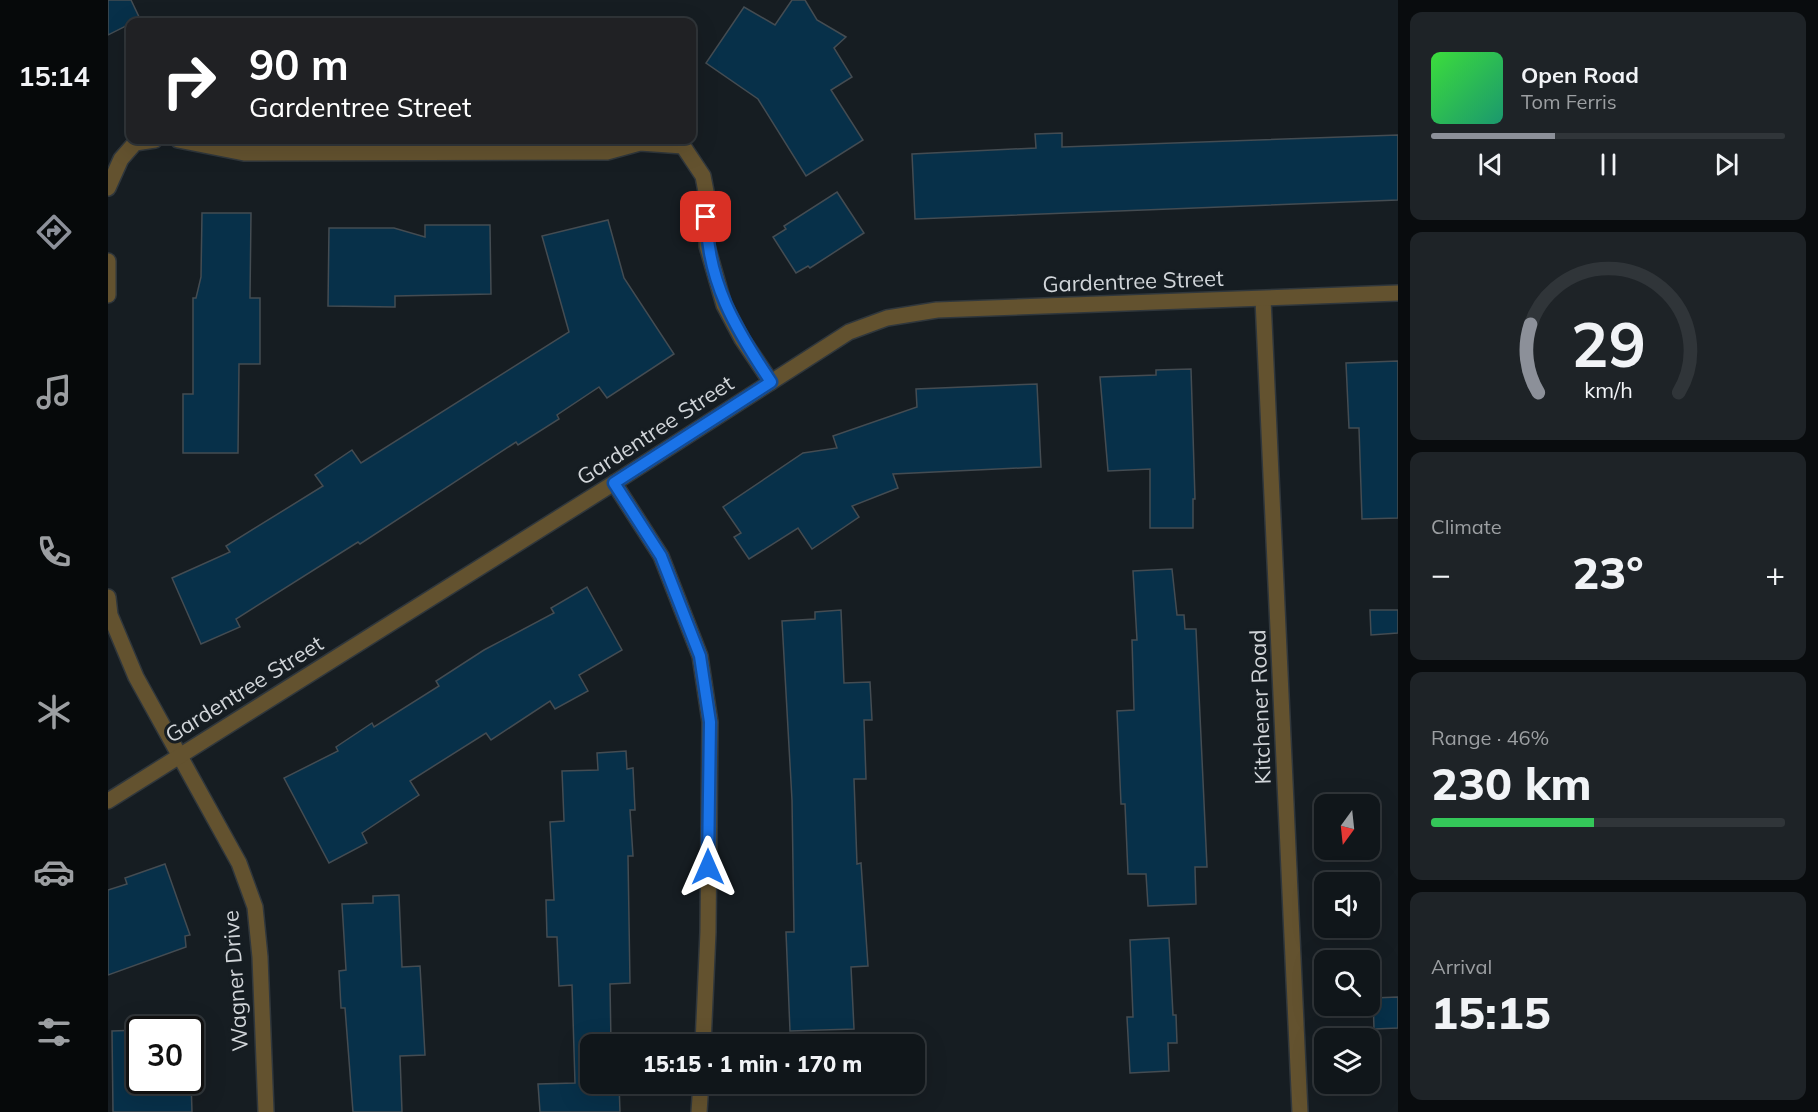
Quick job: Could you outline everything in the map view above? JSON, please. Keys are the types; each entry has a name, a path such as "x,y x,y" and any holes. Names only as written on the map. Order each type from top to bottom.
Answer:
{"street":[{"path":"108,188 121,159 134,144"},
{"path":"198,144 244,153 607,152 635,144"},
{"path":"654,144 683,146 703,176 707,197 707,246 724,305 771,382"},
{"path":"108,261 108,295"},
{"name":"Gardentree Street","path":"108,801 614,483 849,332 887,318 937,310 1398,293"},
{"name":"Kitchener Road","path":"1263,299 1300,1112"},
{"path":"614,483 661,556 700,656 710,722 708,932 703,1034"},
{"name":"Wagner Drive","path":"108,597 110,615 136,677 239,863 255,907 260,957 266,1112"},
{"path":"699,1112 700,1094"}],"building":[{"path":"108,0 131,0 140,18 126,18 126,26 108,35"},
{"path":"792,0 805,0 817,20 846,37 834,48 852,77 831,90 863,140 806,176 758,99 706,63 744,7 775,25"},
{"path":"1062,133 1062,147 1398,135 1398,200 915,219 912,154 1036,148 1035,134"},
{"path":"837,192 864,233 810,268 808,266 796,273 773,237 786,229 784,226"},
{"path":"202,213 251,213 250,298 260,298 260,364 239,364 238,453 183,453 183,394 193,394 193,298 196,298 201,277"},
{"path":"608,220 624,278 674,354 607,398 599,387 557,415 559,419 518,445 516,442 360,544 358,542 236,619 240,627 201,644 172,578 230,552 226,546 323,486 315,475 352,450 361,463 569,332 542,236"},
{"path":"425,225 490,225 491,294 395,296 395,307 328,306 329,228 394,228 425,237"},
{"path":"1398,361 1398,518 1362,519 1359,428 1349,428 1346,363"},
{"path":"1191,369 1195,499 1193,499 1193,528 1150,528 1150,469 1108,471 1100,377 1156,375 1156,370"},
{"path":"1037,384 1041,467 893,474 898,488 852,506 859,517 812,549 798,528 749,559 734,537 741,533 723,507 803,453 837,448 833,436 917,407 916,389"},
{"path":"1172,569 1177,615 1184,615 1185,629 1196,629 1207,867 1195,867 1196,904 1148,906 1146,874 1128,874 1125,804 1121,804 1117,711 1134,710 1132,640 1137,640 1133,571"},
{"path":"587,587 622,650 579,675 588,691 555,709 550,701 491,740 486,733 410,781 419,795 362,833 367,843 329,863 284,778 338,751 336,747 372,723 374,727 439,686 436,681 484,650 554,613 551,608"},
{"path":"841,610 844,683 870,682 872,720 864,720 866,779 854,779 857,864 861,863 868,966 851,967 854,1029 790,1031 786,932 794,932 792,800 782,621 815,619 815,612"},
{"path":"1370,610 1398,610 1398,633 1371,635"},
{"path":"626,751 627,769 633,768 635,810 630,810 633,856 628,856 630,983 610,984 611,1034 580,1034 580,1094 619,1094 620,1112 540,1112 538,1084 575,1083 572,985 559,986 557,937 547,937 546,900 554,900 550,822 564,821 562,771 598,770 597,753"},
{"path":"165,864 190,935 185,936 186,947 108,975 108,890 127,884 125,878"},
{"path":"399,895 402,967 420,966 425,1055 400,1056 402,1112 353,1112 345,1008 341,1008 339,971 346,970 342,904 373,903 373,896"},
{"path":"1169,938 1173,1015 1176,1015 1177,1043 1168,1043 1169,1071 1130,1073 1127,1017 1133,1017 1130,940"},
{"path":"1398,997 1398,1028 1374,1028 1374,1016 1380,1016 1380,998"},
{"path":"126,1030 126,1094 191,1094 192,1112 113,1112 112,1031"}],"route":[{"path":"706,217 707,246 724,305 742,339 771,382 614,483 661,556 700,656 710,722 708,867"}]}
